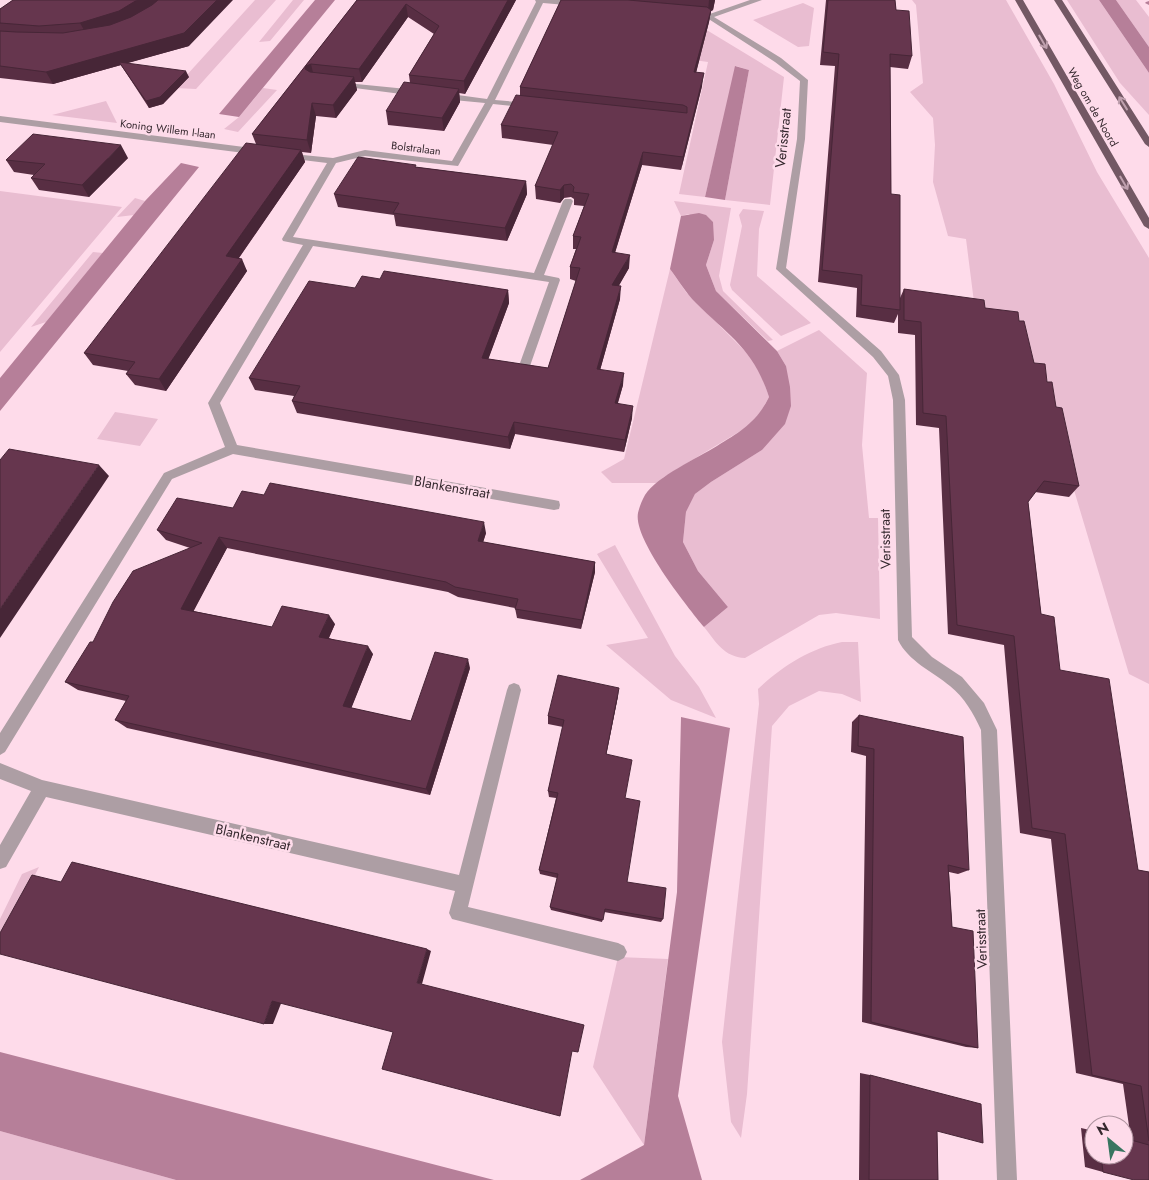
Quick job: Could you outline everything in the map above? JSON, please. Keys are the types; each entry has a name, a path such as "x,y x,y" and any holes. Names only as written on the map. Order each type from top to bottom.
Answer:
{"highway":[{"name":"Weg om de Noord","path":"1018,0 1149,226"},
{"name":"Weg om de Noord","path":"1058,0 1149,144"}],"street":[{"name":"Bolstralaan","path":"333,161 365,153 455,164 490,102 540,0 589,5"},
{"name":"Verisstraat","path":"758,0 703,15 778,60 804,80 801,139 781,270 877,354 893,375 899,400 902,614 905,640 927,662 957,682 979,708 989,730 1007,1180"},
{"path":"334,83 537,107"},
{"name":"Koning Willem I-laan","path":"0,119 333,161"},
{"path":"333,161 288,239 555,280 526,364"},
{"path":"538,277 568,202"},
{"path":"0,747 168,476 232,449 214,403 310,242"},
{"name":"Blankenstraat","path":"232,449 554,505"},
{"path":"514,690 458,913 618,952"},
{"name":"Blankenstraat","path":"0,771 42,788 465,885"},
{"path":"0,861 42,788"}],"shaded area":[{"path":"255,0 276,0 196,89 175,88"},
{"path":"293,0 304,0 270,41 259,42"},
{"path":"315,0 335,0 239,117 219,114"},
{"path":"912,0 1006,0 1054,84 1097,172 1149,258 1149,684 1129,674 1065,460 975,310 966,239 948,236 933,182 935,145 933,118 910,92 923,83 916,5"},
{"path":"1067,0 1099,0 1149,73 1149,115 1120,83"},
{"path":"1099,0 1116,0 1149,47 1149,73"},
{"path":"1116,0 1136,0 1149,17 1149,47"},
{"path":"803,3 814,8 809,46 798,47 753,20"},
{"path":"705,29 784,77 770,205 725,200 749,70 736,66 705,197 679,194 708,62 694,60"},
{"path":"735,66 749,70 725,200 705,197"},
{"path":"263,88 277,90 238,132 224,129 239,117"},
{"path":"106,101 117,123 52,115"},
{"path":"181,163 199,167 0,411 0,378 145,201"},
{"path":"0,191 122,207 0,352"},
{"path":"135,198 145,201 134,215 117,217"},
{"path":"674,201 731,208 719,276 723,291 773,340 768,341 716,291 706,265 714,240 689,214 681,216"},
{"path":"743,209 764,211 759,229 757,276 811,323 781,336 732,290 730,285 742,226 739,215"},
{"path":"699,213 706,215 713,222 714,240 706,265 716,291 777,351 786,366 791,406 785,424 762,450 695,494 686,512 683,542 698,571 728,607 704,627 674,589 652,555 639,525 638,511 645,495 659,481 741,431 759,414 769,397 756,366 748,355 692,299 670,269 681,216"},
{"path":"93,252 103,253 46,322 31,327"},
{"path":"670,269 686,292 751,357 763,379 769,397 760,413 747,427 664,477 658,483 612,483 601,472 624,459"},
{"path":"819,330 867,373 862,445 869,518 878,518 880,619 836,613 819,615 745,658 738,657 731,655 721,648 704,627 728,607 698,571 683,542 686,512 695,494 762,450 786,366 777,351"},
{"path":"115,412 158,419 140,446 97,439"},
{"path":"615,545 675,656 699,687 716,718 671,700 606,645 648,638 597,554"},
{"path":"842,642 858,642 861,702 842,694 819,691 789,706 772,726 747,1094 741,1138 731,1122 722,1042 759,704 758,689 776,673 797,660 819,649"},
{"path":"681,717 730,728 678,1096 702,1180 580,1180 644,1145 677,892"},
{"path":"39,867 0,944 0,919 22,874"},
{"path":"618,957 668,959 644,1145 593,1067"},
{"path":"0,1052 494,1180 176,1180 0,1131"},
{"path":"0,1131 176,1180 0,1180"}],"building":[{"path":"13,0 137,0 119,11 80,23 39,26 0,23 0,9"},
{"path":"158,0 217,0 184,33 46,72 0,66 0,31 63,33 110,25 131,17"},
{"path":"357,0 508,0 464,81 409,75 439,26 406,4 359,69 311,64 306,66 305,69 310,72 354,77 333,105 312,103 307,140 252,134"},
{"path":"561,0 628,0 707,7 711,10 694,72 704,73 683,157 643,152 612,252 630,255 612,285 621,286 597,369 624,373 615,403 633,406 625,440 514,422 508,437 292,401 300,386 249,378 309,281 355,288 362,276 380,279 384,271 508,290 482,358 548,368 580,268 570,267 581,237 573,236 589,194 573,192 574,187 571,184 564,185 560,190 535,186 558,132 501,125 516,95 687,113 687,107 683,105 520,87"},
{"path":"828,0 895,0 896,10 909,11 912,56 890,54 891,194 900,195 900,310 861,305 862,275 822,270 839,54 823,52"},
{"path":"119,62 186,71 160,97 146,101"},
{"path":"404,82 459,89 442,118 386,111"},
{"path":"33,134 121,145 82,185 31,178 45,164 6,160"},
{"path":"246,143 301,150 226,256 242,259 159,379 126,374 135,362 84,353"},
{"path":"358,157 416,165 415,167 526,181 505,228 393,213 399,203 334,194"},
{"path":"904,289 984,300 985,308 1018,312 1019,321 1024,321 1034,363 1045,364 1047,382 1052,382 1056,407 1062,408 1079,486 1044,481 1028,502 1041,614 1054,617 1060,670 1109,679 1138,870 1149,872 1149,1141 1141,1086 1092,1075 1065,834 1032,828 1014,636 957,625 946,416 923,413 921,322 904,320"},
{"path":"9,449 99,465 0,609 0,460"},
{"path":"270,483 484,522 478,541 595,562 582,620 515,609 518,599 455,587 446,582 219,537 181,609 272,627 282,606 329,615 319,637 368,646 343,706 411,721 435,652 468,659 426,789 115,720 129,696 65,682 90,642 93,642 113,602 133,571 202,543 157,530 177,498 233,508 242,491 264,495"},
{"path":"558,675 619,688 606,754 632,760 625,798 640,801 627,882 666,888 663,919 605,909 603,920 550,907 558,874 539,870 558,793 548,791 564,720 548,716"},
{"path":"859,715 963,737 969,870 948,865 952,927 973,931 978,1048 871,1022 874,749 858,746"},
{"path":"72,862 427,949 417,983 584,1025 578,1052 572,1051 560,1116 382,1069 393,1032 272,1001 264,1024 0,954 0,933 32,875 61,882"},
{"path":"870,1075 981,1104 983,1143 937,1131 938,1180 869,1180"},
{"path":"1134,1141 1149,1145 1149,1180 1134,1180 1103,1172 1102,1165 1134,1165"}]}
